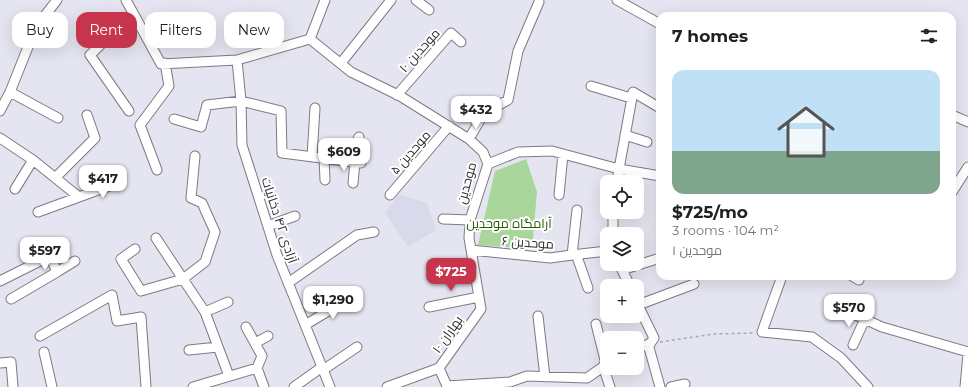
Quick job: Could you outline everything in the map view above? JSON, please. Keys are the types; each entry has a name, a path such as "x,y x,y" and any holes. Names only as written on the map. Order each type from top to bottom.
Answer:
{"street":[{"path":"0,111 10,92 36,27 57,0"},
{"path":"126,0 132,12"},
{"path":"137,20 161,64 237,60 310,39 325,0"},
{"path":"341,63 391,0"},
{"path":"416,0 429,10"},
{"path":"617,0 656,22"},
{"path":"469,139 484,113 508,100 518,51 539,2"},
{"name":"موحدین ۱۰","path":"397,95 451,33 461,42"},
{"name":"موحدین","path":"310,39 351,72 397,95 449,126 469,139 483,152 488,164 470,220 469,238 480,309"},
{"path":"96,48 90,54 130,111"},
{"name":"آزادی ۴۲ دخانیات","path":"237,60 241,101 242,145 277,255 330,387"},
{"path":"157,170 140,125 169,86 165,64"},
{"path":"591,86 632,98"},
{"path":"10,92 58,118"},
{"path":"618,175 632,92 656,106"},
{"path":"174,119 201,127 207,105 241,101 281,111 282,153 354,162"},
{"path":"312,157 314,108"},
{"path":"56,177 95,138 87,115"},
{"path":"956,117 968,122"},
{"name":"موحدین ۵","path":"390,194 449,126"},
{"path":"625,135 647,142"},
{"path":"353,183 354,162 359,137"},
{"path":"0,138 56,177 79,197"},
{"path":"488,164 518,152 552,151 619,169 656,175"},
{"path":"559,195 563,154"},
{"path":"135,249 121,259 141,292 183,279 205,262 210,243 215,232 202,203 190,198 195,156"},
{"path":"324,158 325,180"},
{"path":"15,189 33,160"},
{"path":"956,186 968,168"},
{"path":"38,212 120,182"},
{"path":"577,210 574,254 588,288"},
{"path":"268,226 295,216"},
{"path":"442,219 470,220"},
{"path":"288,283 357,235 374,232"},
{"path":"156,238 205,312 229,376"},
{"name":"موحدین ۶","path":"471,250 550,258 574,254 600,252"},
{"path":"0,281 50,256 57,272"},
{"path":"644,262 656,259"},
{"path":"11,299 75,261"},
{"path":"781,280 762,332 812,337 841,358 868,387"},
{"path":"644,302 694,284"},
{"path":"40,336 112,295 117,321 141,317 146,387"},
{"path":"428,308 479,297"},
{"path":"305,325 350,298"},
{"path":"205,312 228,302"},
{"path":"836,306 882,326 968,353 966,387"},
{"name":"بهاران ۱۰","path":"387,387 400,385 439,368 480,309"},
{"path":"538,316 545,377"},
{"path":"644,318 654,338 649,344 644,346"},
{"path":"853,345 865,319"},
{"path":"596,324 600,342"},
{"path":"246,327 262,356 257,368 264,387"},
{"path":"255,343 268,336"},
{"path":"649,344 660,387"},
{"path":"189,350 218,347"},
{"path":"294,387 357,347"},
{"path":"44,352 52,387"},
{"path":"0,364 11,362 13,387"},
{"path":"193,387 257,368"},
{"path":"439,368 447,386 511,385 527,376 545,377 568,382 587,378 600,369"},
{"path":"607,375 610,387"},
{"path":"671,387 685,384"}],"path":[{"path":"649,344 714,334 762,332"}],"shaded area":[{"path":"399,194 427,203 436,230 408,247 385,213"}],"green space":[{"name":"آرامگاه موحدین","path":"526,159 537,192 532,249 478,245 495,171"}]}
